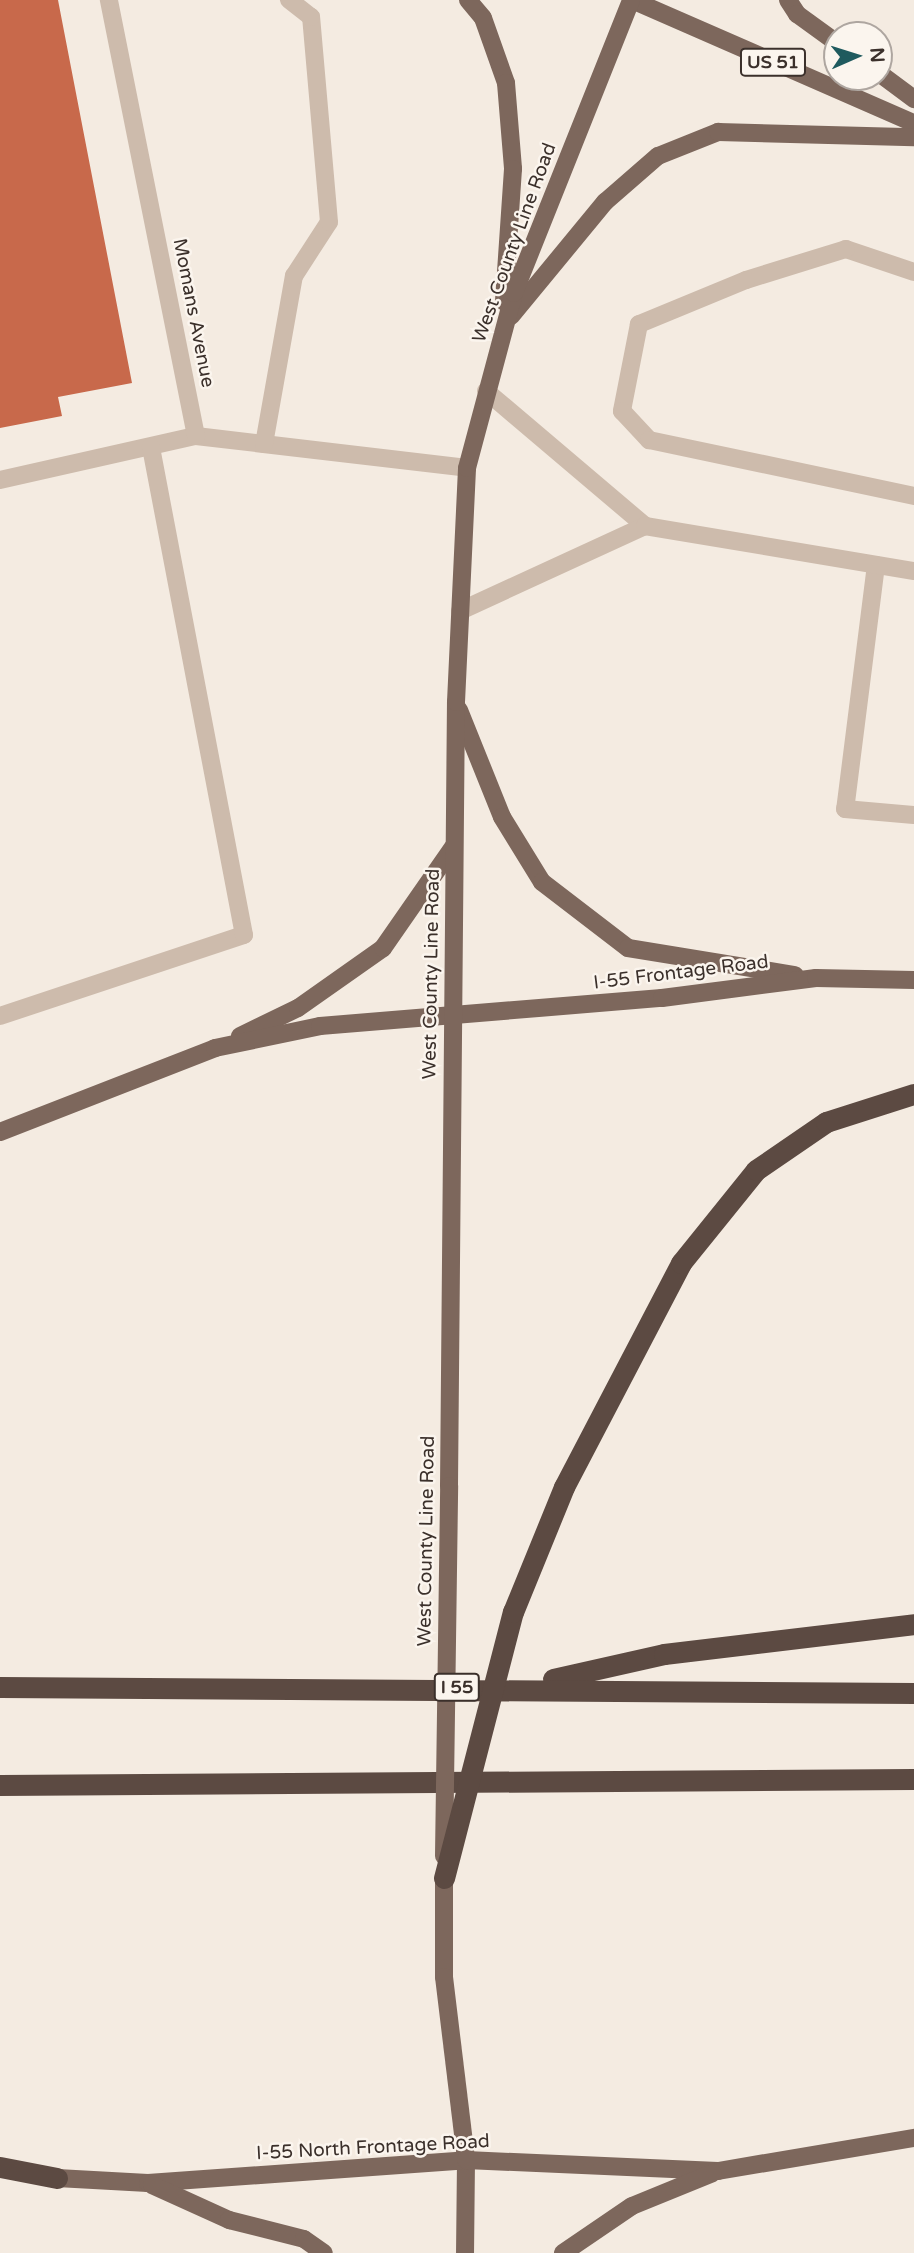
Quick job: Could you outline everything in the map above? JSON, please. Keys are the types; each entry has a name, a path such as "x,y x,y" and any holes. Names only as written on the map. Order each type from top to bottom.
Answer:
{"highway":[{"path":"444,1878 513,1612 564,1487 681,1263 756,1170 826,1122 914,1094"},
{"path":"522,1687 664,1654 914,1624"},
{"name":"I 55","path":"0,1687 522,1687 914,1693"},
{"path":"0,1785 914,1779"},
{"path":"0,2167 57,2178"}],"main road":[{"path":"468,0 483,18 506,83 513,169 503,326"},
{"name":"West County Line Road","path":"465,2253 466,2160 444,1978 444,1878 456,702 467,468 503,326 632,0"},
{"name":"US 51","path":"632,0 914,123"},
{"path":"788,0 796,14 823,33"},
{"path":"893,83 914,99"},
{"path":"503,326 605,202 658,156 718,132 914,137"},
{"path":"456,702 502,817 542,882 628,948 816,978"},
{"path":"0,1132 215,1048 298,1008 383,948 454,846"},
{"name":"I-55 Frontage Road","path":"215,1048 320,1026 452,1017 816,978 914,980"},
{"name":"I-55 North Frontage Road","path":"57,2178 148,2183 466,2160 718,2171 914,2138"},
{"path":"563,2253 632,2206 718,2171"},
{"path":"148,2183 229,2220 304,2239 324,2253"}],"street":[{"name":"Momans Avenue","path":"109,0 196,436"},
{"path":"264,444 294,276 329,222 311,17 289,0"},
{"path":"914,272 846,249 746,280 639,324 622,411 649,440 914,496"},
{"path":"486,391 645,526 914,571"},
{"path":"0,480 196,436 467,468"},
{"path":"0,1016 244,934 151,447"},
{"path":"460,611 645,526"},
{"path":"876,565 845,809 914,815"},
{"name":"I-55 North Frontage Road","path":"0,2176 57,2178"}],"building":[{"path":"0,0 58,0 132,383 58,397 62,416 0,428"}]}
